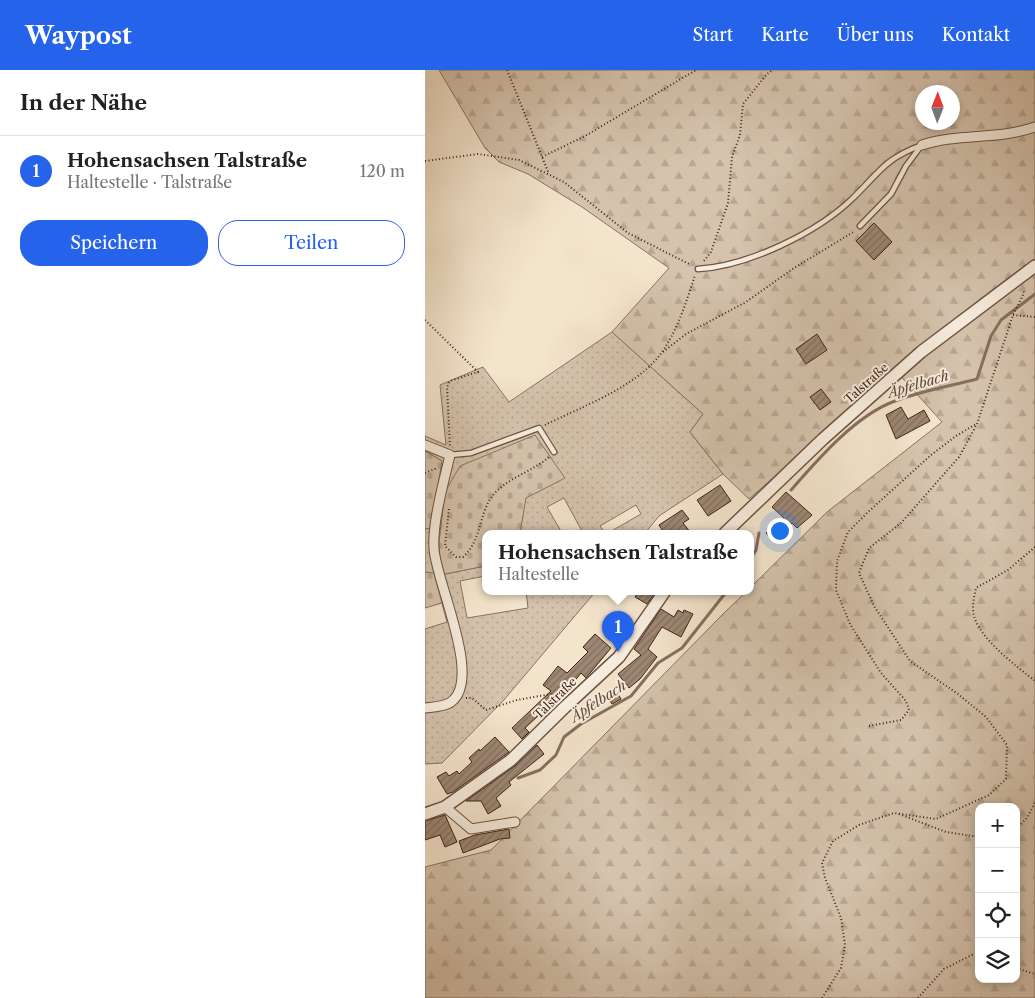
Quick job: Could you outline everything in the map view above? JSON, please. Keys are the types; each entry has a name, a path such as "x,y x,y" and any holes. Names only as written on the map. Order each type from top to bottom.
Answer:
{"street":[{"path":"922,145 942,139 998,136 1035,127"},
{"name":"Talstraße","path":"728,530 823,439 921,352 1019,276 1035,266"},
{"path":"425,445 450,455 442,489 434,546 439,580 455,625 461,653 462,675 455,697 450,703 425,708"},
{"name":"Talstraße","path":"425,814 445,807 511,760 619,657 662,595"},
{"path":"445,807 471,829 515,822"}],"lane":[{"path":"698,269 719,267 743,261 791,239 825,220 852,199 876,171 898,154 922,145"},
{"path":"860,226 891,194 906,166 922,145"},
{"path":"450,455 471,453 539,428 554,452"}],"path":[{"path":"507,70 549,174"},
{"path":"542,157 585,136 696,70"},
{"path":"660,354 686,302 698,269 711,252 729,203 732,157 740,135 743,104 767,74 773,70"},
{"path":"425,161 478,154 519,160 564,182 628,233 698,269"},
{"path":"539,428 632,380 660,354 687,334 746,302 794,268 851,234 860,226"},
{"path":"822,998 841,968 845,946 841,918 825,878 822,863 833,841 859,825 894,813 936,819 989,796 1006,779 1007,745 986,717 958,694 910,661 874,606 859,573 869,548 901,523 921,501 959,457 977,424 1013,315 1024,294 1019,276"},
{"path":"1013,315 1035,317"},
{"path":"425,320 479,372 450,381 447,387 450,455"},
{"path":"869,726 901,720 909,710 906,701 881,673 850,624 836,590 837,561 848,532 868,512 937,450 955,436 977,424"},
{"path":"447,550 456,557 463,557 475,540 489,500 503,486 543,462 554,452"},
{"path":"1035,547 1008,570 976,588 973,600 975,618 987,637 1035,681"},
{"path":"455,697 472,698 486,710 517,700 551,694"},
{"path":"1020,825 1027,818 1035,803"},
{"path":"894,813 946,832 975,836"},
{"path":"917,998 944,969 972,955 975,956"},
{"path":"1020,969 1035,974"}],"green space":[{"path":"439,70 1035,70 1035,998 425,998 425,867 491,850 724,613 743,595 754,595 754,584 827,512 942,422 896,371 749,499 723,474 690,432 703,414 612,332 669,268 582,207 528,174 499,162 485,148"},
{"path":"612,332 703,414 690,432 723,474 659,516 647,530 613,530 641,514 636,505 600,526 603,530 581,530 564,498 547,507 560,530 520,530 535,435 440,575 482,567 482,577 460,581 467,618 528,608 526,595 593,595 503,701 442,763 425,764 425,629 447,622 434,574 425,572 425,529 431,528 442,461 425,451 425,436 446,445 440,385 483,367 509,402"},
{"path":"535,435 565,478 526,498 521,530 482,530 482,567 440,575 439,542 445,492 460,466"},
{"path":"425,451 442,461 431,528 425,529"},
{"path":"425,572 434,573 442,603 425,608"}],"building":[{"path":"874,223 892,242 874,260 856,241"},
{"path":"817,334 827,350 806,364 796,349"},
{"path":"821,389 831,402 820,410 810,397"},
{"path":"901,407 908,419 924,410 930,421 896,439 886,415"},
{"path":"720,485 731,501 708,516 697,500"},
{"path":"786,492 812,515 797,528 792,523 772,540 766,533 784,518 772,507"},
{"path":"682,510 689,519 683,523 689,530 662,530 659,525"},
{"path":"636,595 653,595 647,604 635,597"},
{"path":"661,609 674,617 678,610 683,613 684,610 693,614 681,637 662,627 648,649 657,657 640,679 629,688 618,674 641,655 634,649"},
{"path":"595,634 611,648 586,678 581,673 560,699 557,696 547,709 550,712 543,718 540,714 525,728 529,732 522,739 512,728 551,691 543,685 558,666 567,673 588,652 583,647"},
{"path":"616,691 621,699 612,704 607,696"},
{"path":"495,737 509,752 453,792 447,794 437,777 446,772 449,776 457,771 459,774 472,762 469,758"},
{"path":"537,745 544,754 509,782 511,785 496,798 501,806 488,814 481,801 466,801 515,766"},
{"path":"445,815 457,842 445,847 440,835 425,840 425,821"},
{"path":"509,829 510,838 500,839 463,853 459,841 475,835"}],"waterway":[{"name":"Äpfelbach","path":"791,490 839,439 866,416 895,401 915,394 977,379 991,336 1001,320 1035,294"},
{"name":"Äpfelbach","path":"754,553 759,533"},
{"name":"Äpfelbach","path":"518,778 540,770 556,755 564,737 581,724 631,696 658,663 682,648 724,595"}],"place":[{"name":"Hohensachsen Talstraße","path":"618,652"}]}
